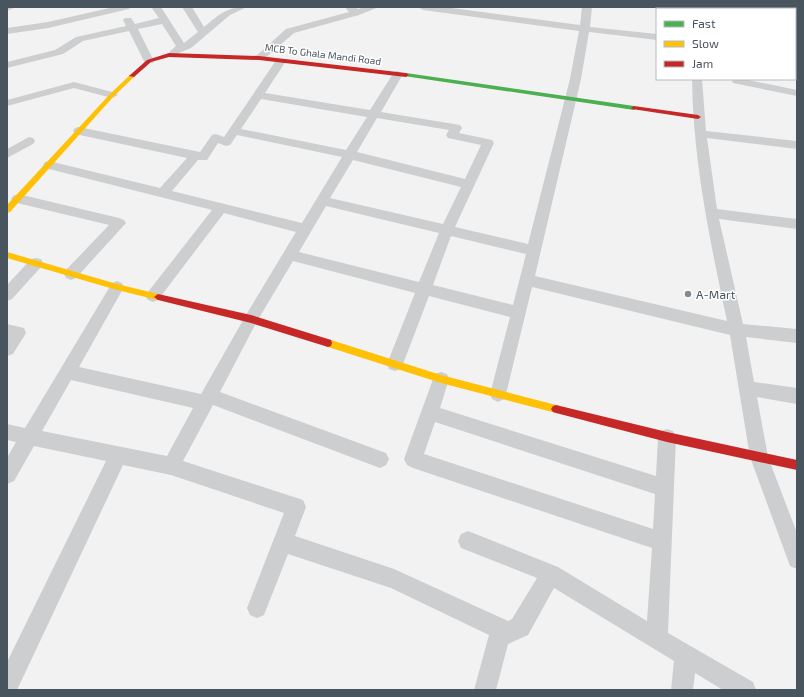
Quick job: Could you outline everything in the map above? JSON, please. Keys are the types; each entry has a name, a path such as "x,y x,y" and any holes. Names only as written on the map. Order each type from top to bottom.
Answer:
{"street":[{"path":"7,8 11,7"},
{"path":"7,31 48,25 122,7 149,61"},
{"path":"156,7 182,46"},
{"path":"187,7 203,32"},
{"path":"169,56 182,46 187,46 225,10 242,7"},
{"path":"259,58 290,31 353,10 374,7"},
{"path":"423,7 656,37"},
{"path":"498,394 570,99 586,29 587,7"},
{"path":"7,65 60,52 80,39 165,20"},
{"name":"MCB To Ghala Mandi Road","path":"7,210 16,198 49,165 112,95 149,61 169,56 259,58 398,74 698,117"},
{"path":"80,131 203,157 216,138 226,142 235,131 281,61"},
{"path":"171,466 251,319 375,115 398,74"},
{"path":"697,80 698,117 710,213 737,330 759,458 797,559"},
{"path":"738,81 797,93"},
{"path":"7,103 74,85 112,95"},
{"path":"258,96 456,128 452,135 488,143 467,184 447,230 395,364"},
{"path":"235,131 351,155 467,184"},
{"path":"701,134 797,145"},
{"path":"7,154 29,141"},
{"path":"162,194 196,155"},
{"path":"49,165 162,194 306,228"},
{"path":"16,198 119,223 71,274"},
{"path":"323,201 534,251"},
{"path":"153,296 221,208"},
{"path":"710,213 797,224"},
{"path":"7,255 117,287 251,319 441,379 667,437 797,465"},
{"path":"290,255 519,312"},
{"path":"7,295 36,263"},
{"path":"527,280 737,330 797,336"},
{"path":"7,475 117,287"},
{"path":"7,331 18,333 7,349"},
{"path":"68,372 207,399 380,459"},
{"path":"441,379 412,459 662,542"},
{"path":"748,388 797,396"},
{"path":"429,412 664,488"},
{"path":"7,432 171,466 296,506 284,542 257,608"},
{"path":"657,639 667,437"},
{"path":"7,686 118,455"},
{"path":"468,541 551,574 657,639 745,690"},
{"path":"284,542 394,579 508,632"},
{"path":"485,690 499,636 520,627 551,574"},
{"path":"682,690 685,655"}],"traffic: fast":[{"path":"406,75 634,108"}],"traffic: slow":[{"path":"7,210 112,95 132,76"},
{"path":"7,255 117,287 158,297"},
{"path":"328,343 441,379 556,409"}],"traffic: jam":[{"path":"132,76 149,61 169,55 259,58 406,75"},
{"path":"634,108 698,117"},
{"path":"158,297 251,319 328,343"},
{"path":"556,409 667,437 797,465"}],"place":[{"name":"A-Mart","path":"688,294"}]}
